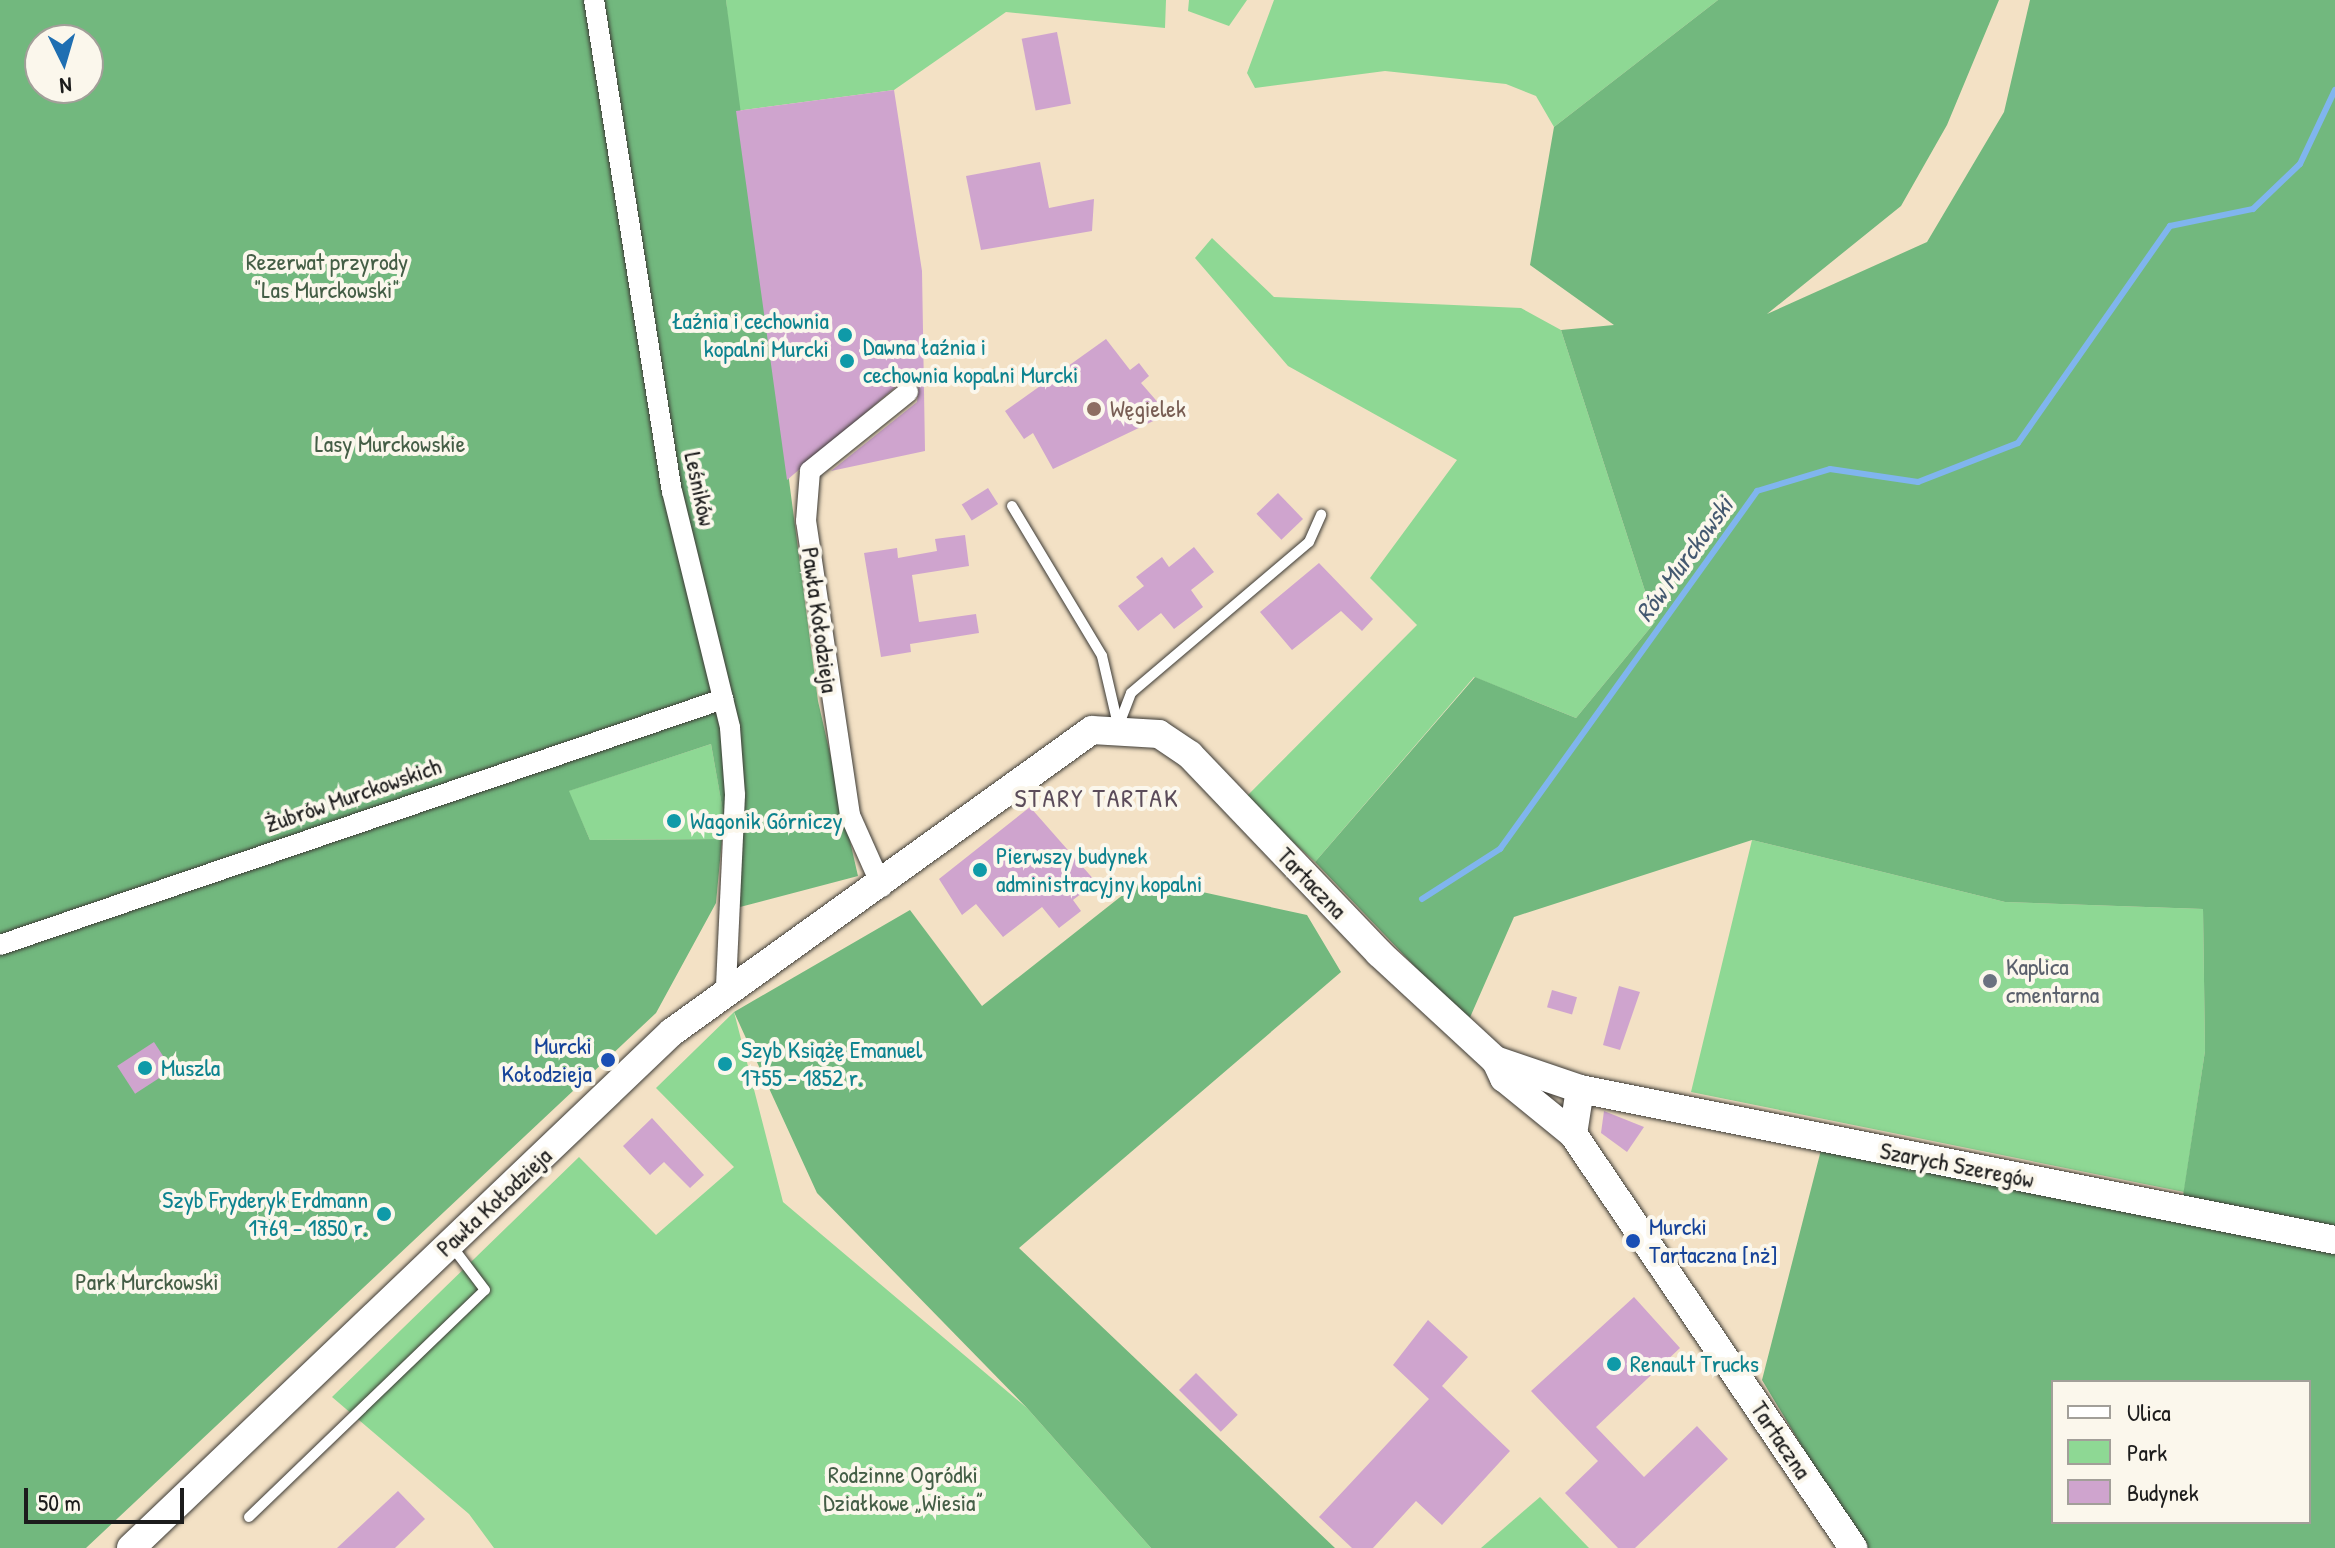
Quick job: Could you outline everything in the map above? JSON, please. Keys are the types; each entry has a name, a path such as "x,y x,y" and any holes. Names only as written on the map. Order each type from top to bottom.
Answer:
{"street":[{"name":"Leśników","path":"594,0 662,433 723,699 735,795 726,988"},
{"name":"Pawła Kołodzieja","path":"882,887 850,815 806,521 810,471 908,392"},
{"name":"Żubrów Murckowskich","path":"0,945 723,699"},
{"name":"Pawła Kołodzieja","path":"131,1548 450,1243 726,988 882,887 1067,744 1118,727"},
{"name":"Tartaczna","path":"1118,727 1159,734 1190,755 1379,953 1495,1060 1504,1078 1573,1134 1853,1548"},
{"name":"Tartaczna","path":"1495,1060 1580,1089"},
{"path":"1573,1134 1580,1089"},
{"name":"Szarych Szeregów","path":"1580,1089 2335,1240"}],"lane":[{"path":"1012,506 1102,656 1118,727"},
{"path":"1118,727 1131,693 1309,542 1321,515"},
{"path":"249,1517 485,1290 450,1243"}],"green space":[{"name":"Lasy Murckowskie","path":"0,0 726,0 818,701 858,876 740,907 711,744 569,791 590,840 722,839 716,903 656,1013 86,1548 0,1548"},
{"path":"726,0 1166,0 1165,28 1006,12 894,90 736,111"},
{"path":"1189,0 1247,0 1229,26 1188,11"},
{"path":"1274,0 1718,0 1554,127 1536,96 1506,84 1385,71 1255,88 1247,73"},
{"path":"1718,0 1999,0 1947,125 1901,206 1767,314 1927,242 2004,112 2030,0 2335,0 2335,1548 1863,1548 1762,1380 1821,1150 2179,1222 2205,1051 2203,909 2005,902 1752,840 1514,917 1468,1022 1315,862 1475,677 1576,718 1655,622 1561,330 1614,325 1530,265 1554,127"},
{"path":"1212,238 1274,297 1521,308 1561,330 1655,622 1576,718 1474,677 1315,862 1245,798 1417,625 1370,578 1457,460 1288,366 1195,258"},
{"path":"711,744 728,839 590,840 568,791"},
{"path":"1752,840 2005,902 2203,909 2205,1051 2184,1192 1691,1092"},
{"path":"1143,879 1307,915 1341,972 1019,1248 1335,1548 1151,1548 1027,1408 817,1193 734,1012 910,910 982,1006"},
{"name":"Rodzinne Ogródki Działkowe „Wiesia”","path":"734,1012 783,1202 1027,1408 1151,1548 494,1548 469,1514 332,1397 579,1157 656,1235 734,1167 656,1088"},
{"path":"1540,1497 1589,1548 1481,1548"}],"building":[{"path":"1057,32 1071,104 1036,111 1022,39"},
{"name":"Dawna łaźnia i cechownia kopalni Murcki","path":"894,90 922,271 925,451 831,471 917,402 919,384 905,379 787,480 736,111"},
{"path":"1040,162 1049,208 1094,199 1092,231 981,250 966,176"},
{"path":"1106,339 1130,370 1139,363 1149,376 1141,383 1168,414 1053,469 1033,433 1024,439 1005,411"},
{"path":"988,488 998,504 972,521 962,504"},
{"path":"1278,493 1303,519 1281,540 1256,514"},
{"path":"965,535 969,566 912,575 919,622 976,614 979,633 910,644 911,652 881,657 864,553 897,548 898,558 937,551 935,539"},
{"path":"1194,547 1214,572 1191,590 1203,607 1174,629 1161,613 1138,631 1118,606 1144,586 1136,577 1162,557 1169,567"},
{"path":"1319,563 1373,619 1362,631 1341,611 1292,650 1260,612"},
{"path":"1030,807 1096,882 1073,900 1081,911 1059,928 1042,907 1003,937 976,904 962,915 939,879"},
{"path":"1619,986 1640,992 1620,1050 1603,1045"},
{"path":"1552,990 1577,997 1572,1014 1547,1007"},
{"name":"Muszla","path":"154,1042 172,1070 135,1094 117,1066"},
{"path":"1604,1111 1644,1127 1627,1152 1601,1133"},
{"path":"652,1118 704,1175 690,1188 664,1162 650,1175 623,1146"},
{"path":"1634,1297 1680,1348 1596,1427 1644,1477 1697,1426 1728,1459 1635,1548 1618,1548 1565,1493 1598,1461 1531,1391"},
{"path":"1428,1320 1468,1357 1442,1386 1510,1451 1442,1525 1416,1501 1373,1548 1352,1548 1319,1517 1429,1399 1393,1365"},
{"path":"1196,1373 1238,1415 1221,1432 1179,1390"},
{"path":"398,1491 425,1519 395,1548 337,1548"}],"waterway":[{"name":"Rów Murckowski","path":"1422,899 1500,849 1757,491 1830,469 1918,482 2018,443 2170,226 2253,209 2300,164 2335,90"}],"place":[{"name":"Łaźnia i cechownia kopalni Murcki","path":"845,335"},
{"name":"Dawna łaźnia i cechownia kopalni Murcki","path":"847,361"},
{"name":"Węgielek","path":"1094,409"},
{"name":"Wagonik Górniczy","path":"674,821"},
{"name":"Pierwszy budynek administracyjny kopalni","path":"980,870"},
{"name":"Kaplica cmentarna","path":"1990,981"},
{"name":"Murcki Kołodzieja","path":"608,1060"},
{"name":"Szyb Książę Emanuel 1755 - 1852 r.","path":"725,1064"},
{"name":"Muszla","path":"145,1068"},
{"name":"Szyb Fryderyk Erdmann 1769 - 1850 r.","path":"384,1214"},
{"name":"Murcki Tartaczna [nż]","path":"1633,1241"},
{"name":"Renault Trucks","path":"1614,1364"}],"district":[{"name":"STARY TARTAK","path":"1097,798"}],"park label":[{"name":"Rezerwat przyrody \"Las Murckowski\"","path":"327,276"},
{"name":"Park Murckowski","path":"147,1282"}]}
